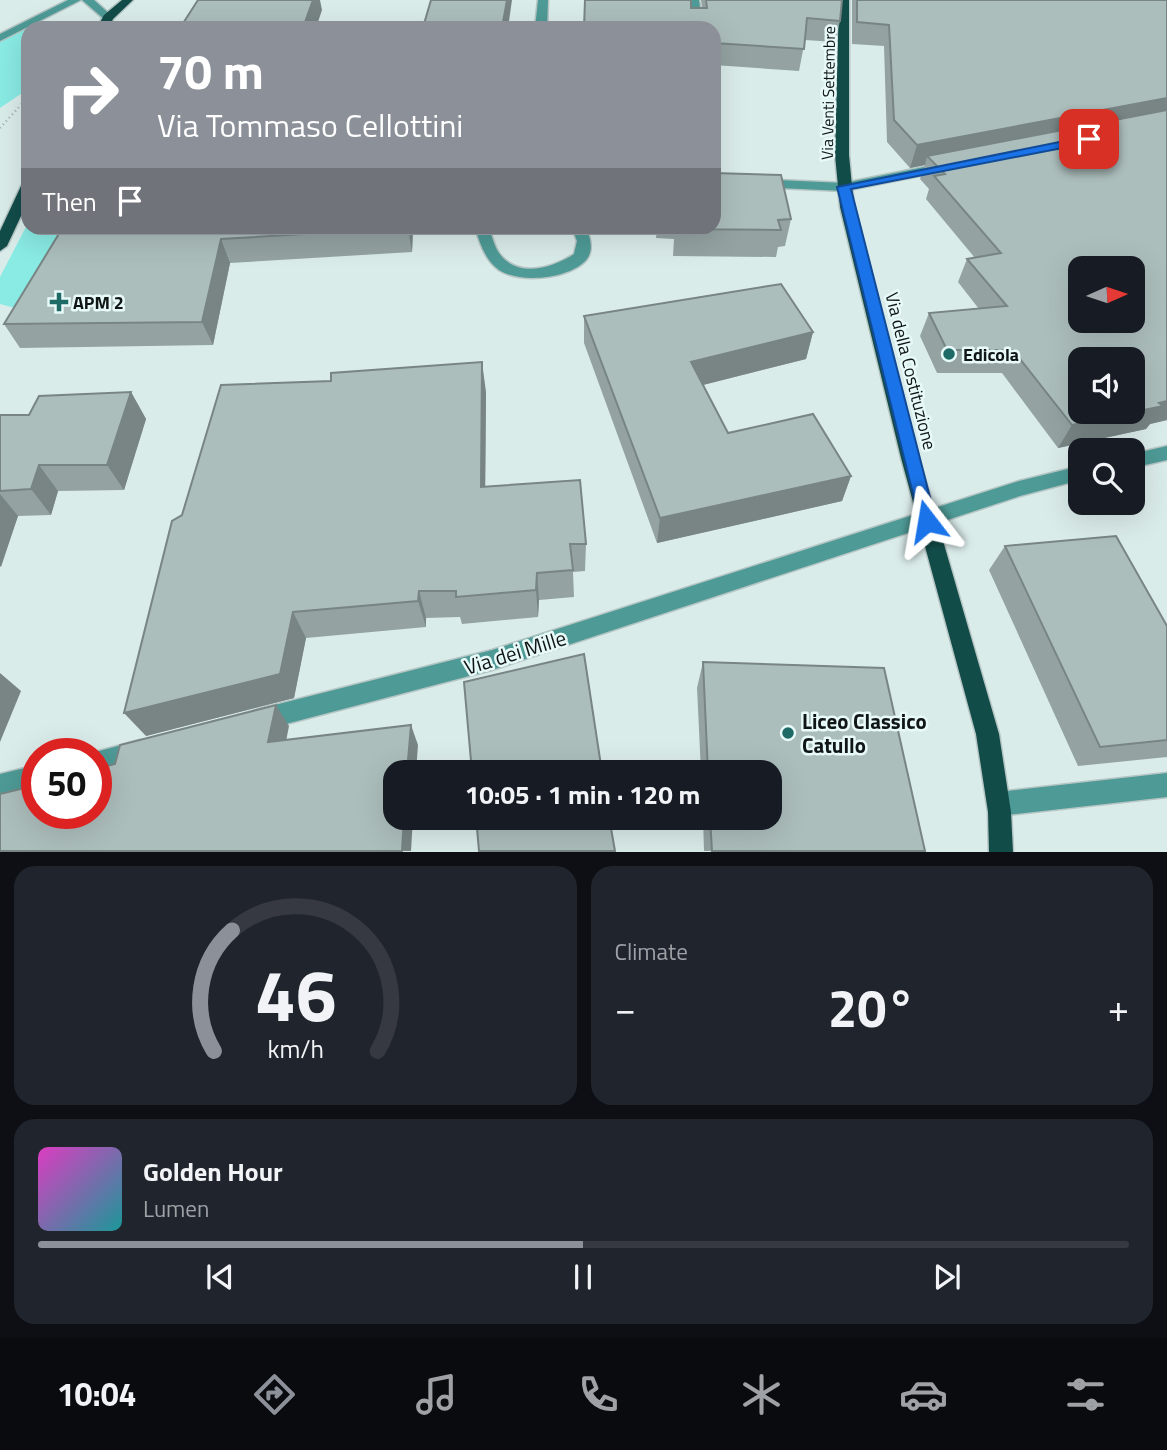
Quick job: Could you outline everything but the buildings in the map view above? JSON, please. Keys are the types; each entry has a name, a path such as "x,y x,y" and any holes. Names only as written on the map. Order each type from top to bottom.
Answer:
{"main road":[{"path":"106,21 128,0"},
{"name":"Via Venti Settembre","path":"844,187 845,0"},
{"name":"Via della Costituzione","path":"844,187 927,521 985,725 999,804 1001,852"},
{"path":"0,246 21,201"}],"street":[{"path":"34,21 76,0"},
{"path":"87,0 104,21"},
{"path":"542,21 543,0"},
{"path":"694,0 696,21"},
{"path":"0,38 21,28"},
{"path":"721,181 844,187 962,164"},
{"path":"484,235 489,249 500,264 534,273 562,268 581,256 584,241 582,235"},
{"path":"1145,458 1167,453"},
{"name":"Via dei Mille","path":"239,726 492,660 1019,489 1068,476"},
{"path":"112,758 161,746"},
{"path":"0,786 21,781"},
{"path":"999,804 1167,785"}],"path":[{"path":"0,128 21,105"}],"shaded area":[{"path":"21,28 21,94 0,108 0,38"},
{"path":"22,235 64,235 19,309 0,304 0,277"}],"place":[{"name":"APM 2","path":"59,302"},
{"name":"Edicola","path":"949,354"},
{"name":"Liceo Classico Catullo","path":"788,733"}],"route":[{"path":"927,521 844,187 1089,139"}]}
